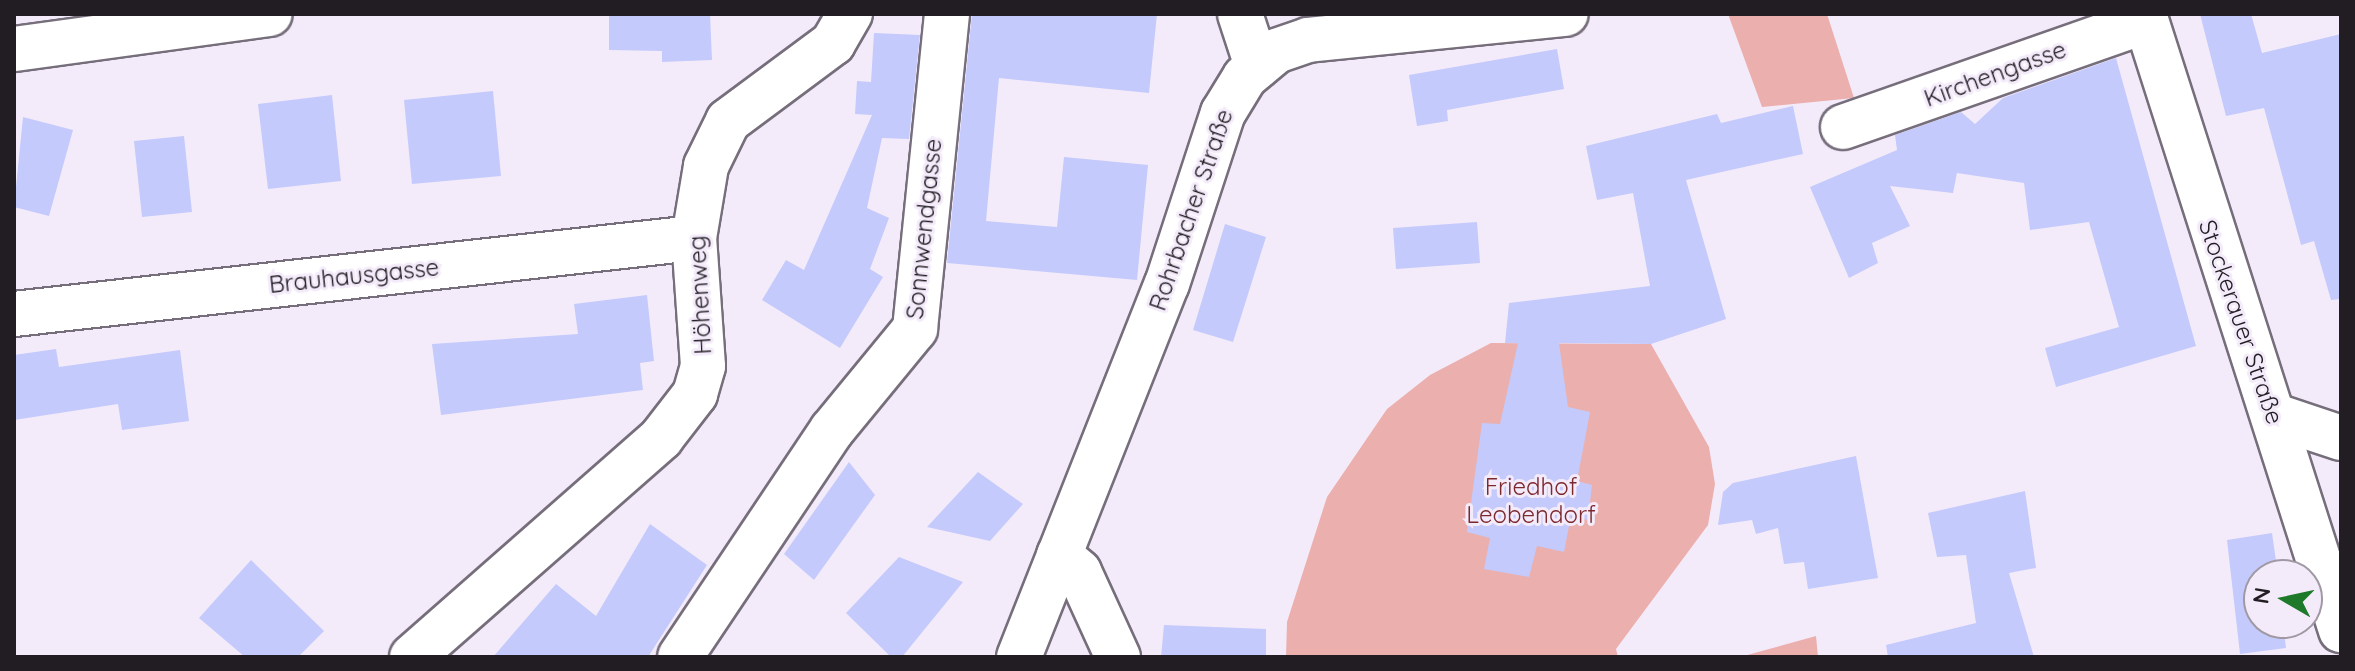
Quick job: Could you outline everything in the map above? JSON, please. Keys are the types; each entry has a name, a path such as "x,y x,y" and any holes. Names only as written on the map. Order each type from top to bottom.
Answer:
{"street":[{"path":"14,49 270,14"},
{"name":"Höhenweg","path":"412,657 661,438 695,394 703,366 694,238 706,166 728,121 833,43 850,14"},
{"name":"Sonnwendgasse","path":"680,657 832,430 915,329 947,14"},
{"path":"1240,14 1257,66"},
{"name":"Rohrbacher Straße","path":"1019,657 1167,284 1223,113 1257,66 1276,51 1323,37 1566,14"},
{"name":"Kirchengasse","path":"1843,127 2145,18"},
{"name":"Stockerauer Straße","path":"2145,18 2207,228 2275,416 2341,630"},
{"name":"Brauhausgasse","path":"14,314 694,238"},
{"path":"2275,416 2341,438"},
{"path":"1059,555 1079,572 1118,657"}],"green space":[{"path":"1728,14 1827,14 1854,98 1762,107"},
{"name":"Friedhof Leobendorf","path":"1491,343 1651,344 1709,447 1715,484 1708,525 1616,649 1618,657 1286,657 1287,622 1327,497 1387,409 1430,375"},
{"path":"1816,636 1818,657 1740,657"}],"building":[{"path":"609,14 710,14 712,60 662,62 662,51 609,50"},
{"path":"972,14 1157,14 1149,93 999,78 986,221 1057,227 1064,157 1148,165 1137,280 947,263"},
{"path":"2200,14 2251,14 2262,53 2341,34 2341,299 2331,300 2314,241 2301,245 2264,108 2226,116"},
{"path":"874,33 920,35 909,139 882,138 867,208 889,218 870,269 883,277 840,348 762,300 786,260 804,270 872,115 855,114 857,81 871,82"},
{"path":"1557,49 1564,89 1447,110 1448,121 1417,126 1409,75"},
{"path":"2116,58 2196,346 2056,387 2045,348 2119,327 2089,222 2030,230 2024,183 1957,173 1953,193 1890,186 1910,226 1872,243 1878,263 1849,278 1810,187 1897,150 1895,135 1961,112 1975,124 2003,98"},
{"path":"493,91 501,176 412,184 404,100"},
{"path":"332,95 341,181 268,189 258,104"},
{"path":"1793,106 1803,154 1686,180 1726,319 1651,344 1559,343 1568,407 1590,412 1577,481 1592,485 1588,520 1571,516 1564,552 1537,546 1529,577 1484,569 1490,538 1467,532 1482,423 1500,424 1518,343 1505,343 1509,303 1650,286 1633,193 1597,200 1586,146 1717,114 1721,123"},
{"path":"23,117 73,130 49,216 14,207"},
{"path":"184,136 192,212 142,217 134,141"},
{"path":"1477,222 1480,263 1396,269 1393,228"},
{"path":"1225,224 1266,237 1233,342 1193,330"},
{"path":"647,295 654,361 640,363 643,390 441,415 432,344 578,334 574,304"},
{"path":"56,349 59,367 180,350 189,421 122,430 118,404 14,420 14,355"},
{"path":"1856,456 1878,578 1808,589 1804,562 1784,564 1778,528 1756,534 1752,520 1718,525 1723,492 1733,483"},
{"path":"849,462 875,495 814,580 784,554"},
{"path":"978,472 1023,504 990,541 927,527"},
{"path":"2025,491 2036,568 2009,573 2034,657 1888,657 1886,645 1976,623 1966,555 1937,557 1928,513"},
{"path":"650,524 707,565 648,657 493,657 556,584 596,616"},
{"path":"2272,533 2276,559 2243,559 2243,639 2285,639 2286,648 2240,654 2227,540"},
{"path":"899,557 963,582 902,657 891,657 846,613"},
{"path":"251,560 324,631 298,657 245,657 199,618"},
{"path":"1164,625 1266,629 1266,657 1161,657"}]}
